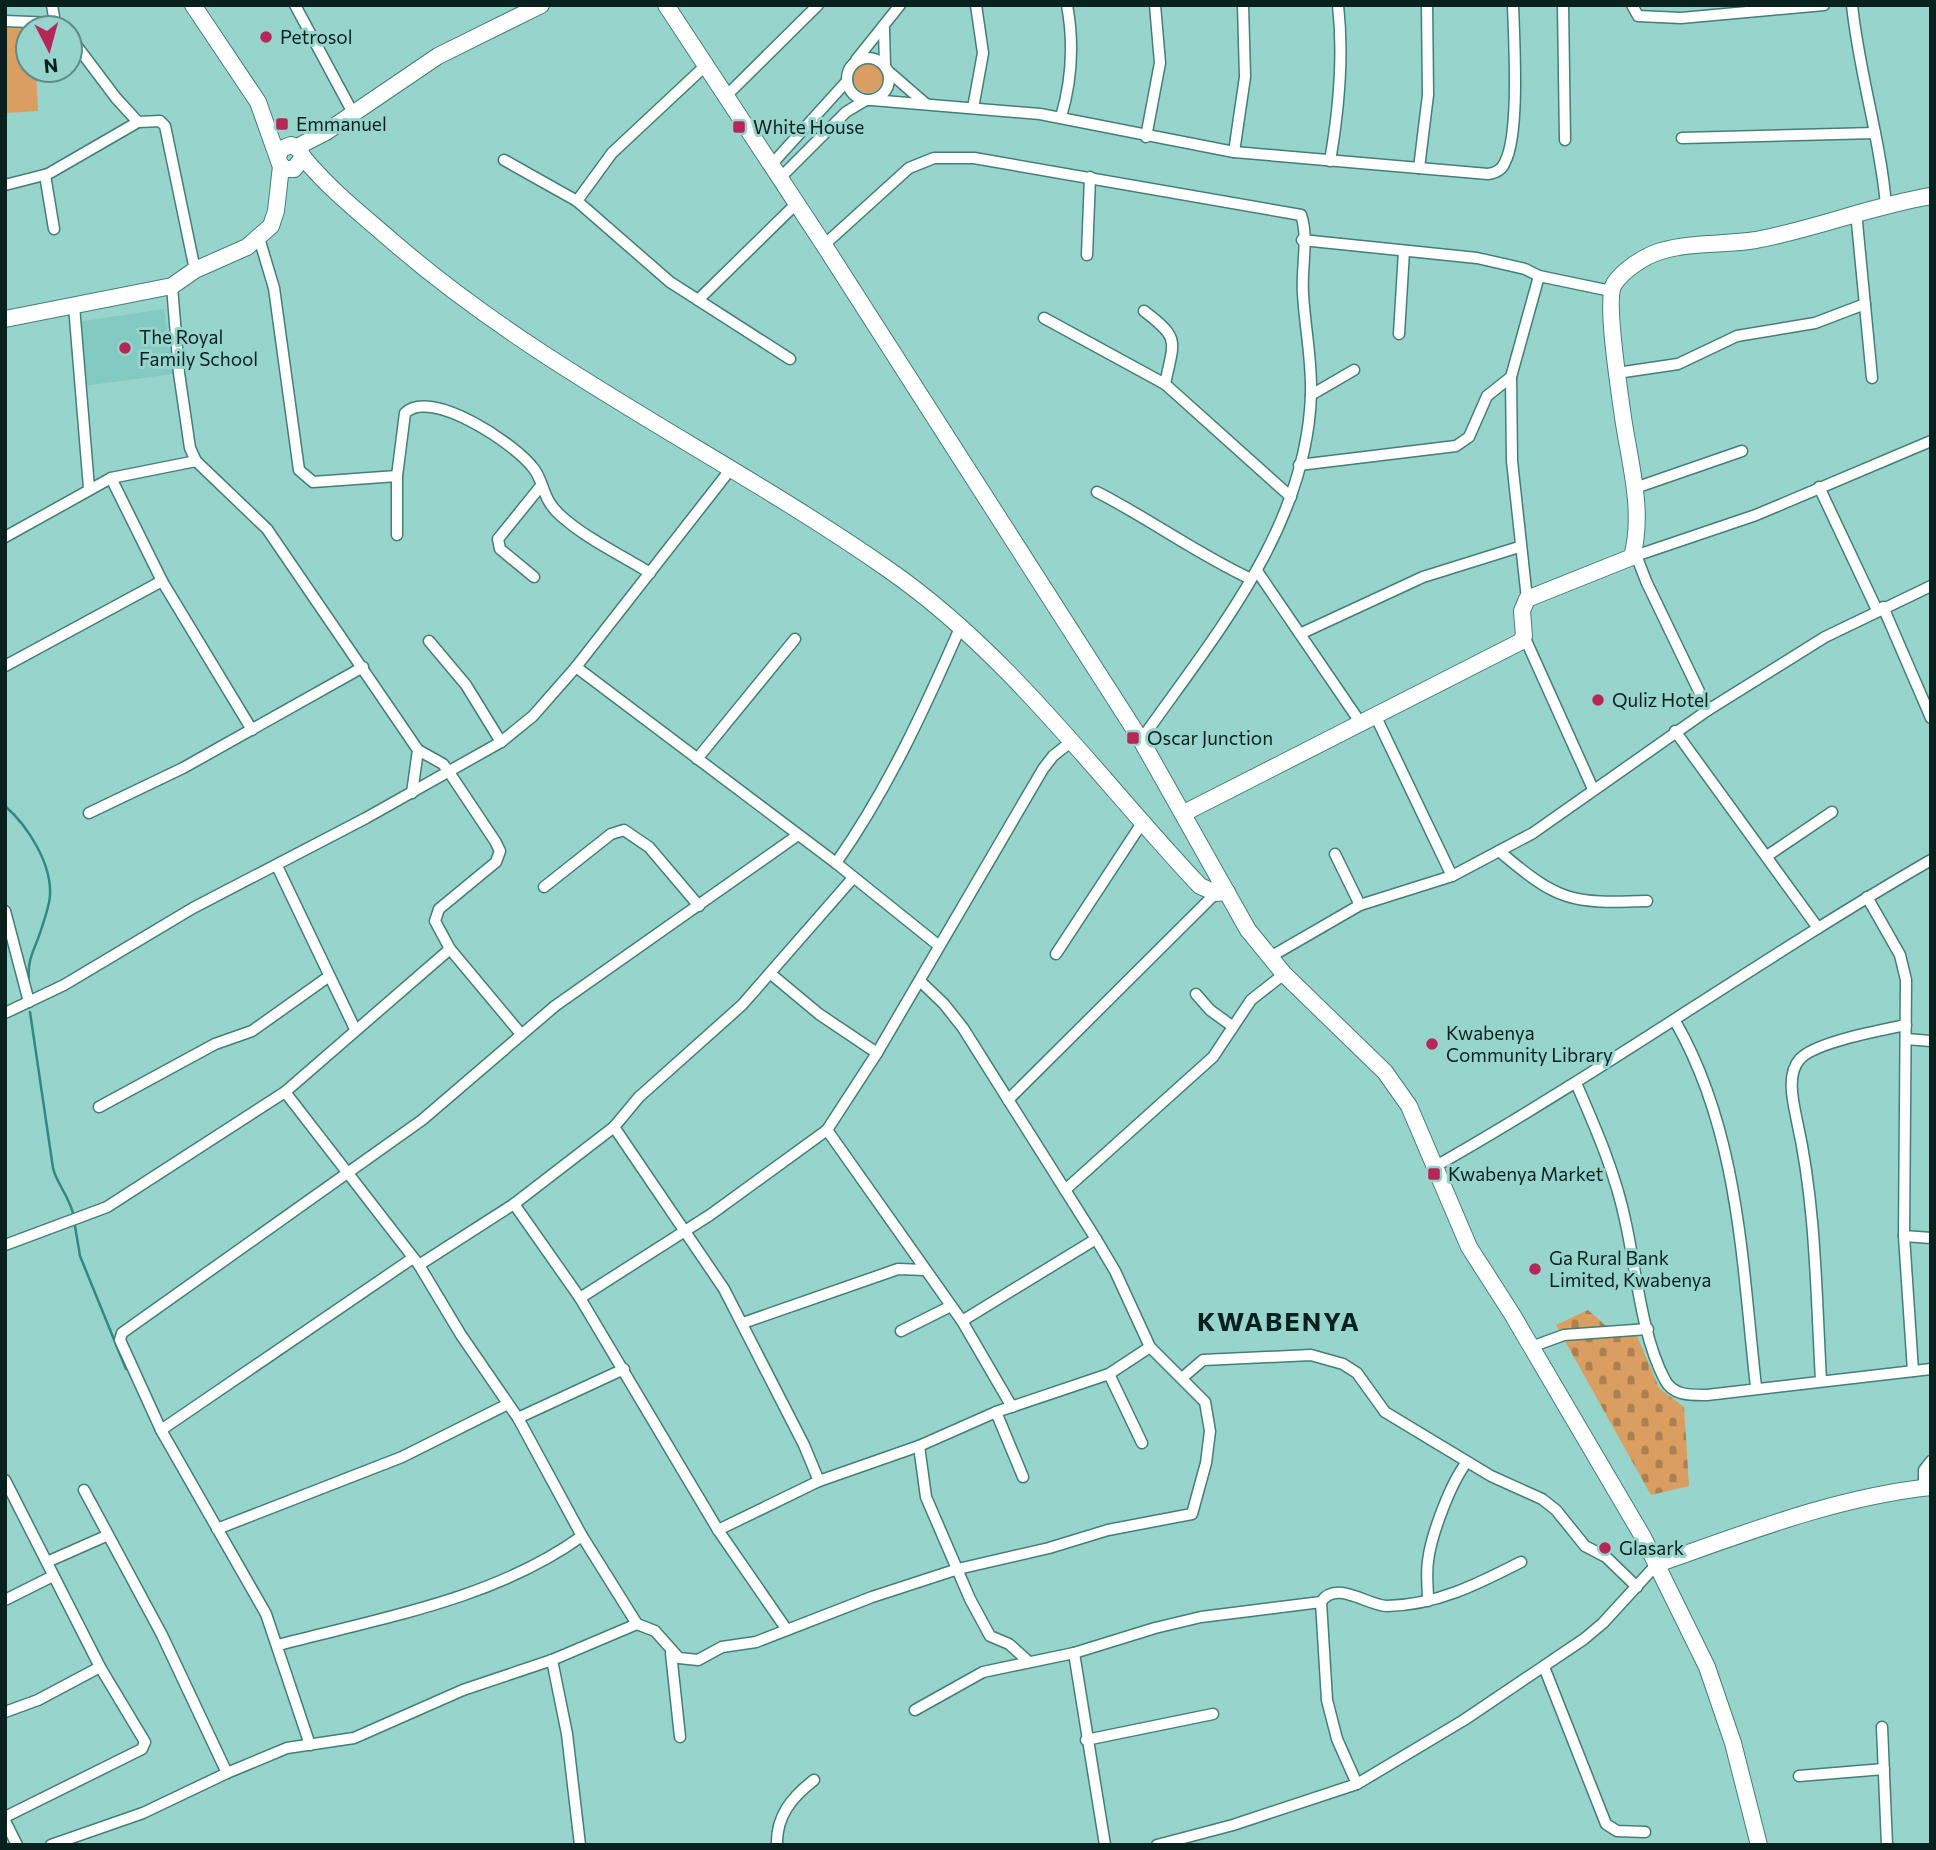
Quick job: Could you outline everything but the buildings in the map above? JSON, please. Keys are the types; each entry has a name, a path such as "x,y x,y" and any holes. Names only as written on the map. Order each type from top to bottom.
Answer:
{"main road":[{"path":"193,5 243,76 293,158 457,294 574,376 891,571 960,628 1072,741 1200,886 1222,892"},
{"path":"5,319 172,286 195,270 230,256 259,238 271,226 293,158 353,113 438,56 541,5"},
{"path":"666,5 704,67 797,203 1141,740 1184,813 1222,892 1248,930 1284,974 1392,1081 1412,1113 1469,1247 1531,1347 1657,1564 1716,1693 1733,1743 1759,1845"},
{"path":"1184,813 1520,642 1524,636 1522,616 1527,599 1634,556 1637,535 1635,488 1617,373 1611,291 1615,283 1633,266 1660,251 1756,240 1794,232 1856,212 1931,196"},
{"path":"1657,1564 1838,1504 1927,1487"}],"street":[{"path":"295,5 353,113"},
{"path":"725,97 818,5"},
{"path":"776,171 788,146 847,81 854,62 884,29 900,5"},
{"path":"973,108 983,53 976,5"},
{"path":"1061,117 1071,67 1067,5"},
{"path":"1146,137 1160,63 1155,5"},
{"path":"1234,152 1245,77 1243,5"},
{"path":"1330,161 1342,62 1338,5"},
{"path":"1419,168 1428,96 1427,5"},
{"path":"847,81 853,94 894,104 926,104 1061,117 1146,137 1234,152 1488,174 1499,170 1506,161 1514,108 1513,5"},
{"path":"1563,5 1565,140"},
{"path":"1632,5 1638,16 1656,18 1734,9 1824,5"},
{"path":"1852,5 1861,71 1881,155 1886,205"},
{"path":"776,171 799,158 846,112 885,92 887,69 884,29"},
{"path":"84,56 116,99 138,122"},
{"path":"854,62 867,57 887,69 926,104"},
{"path":"577,201 612,153 704,67"},
{"path":"5,185 45,175 138,122 160,121 165,126 195,270"},
{"path":"1682,138 1875,133"},
{"path":"788,146 799,158"},
{"path":"824,246 909,168 934,158 974,158 1298,213 1303,218 1302,292 1311,349 1311,395 1308,428 1291,497 1254,575 1141,740"},
{"path":"504,160 577,201 642,260 698,300 790,359"},
{"path":"45,175 54,229"},
{"path":"1087,255 1090,177"},
{"path":"698,300 797,203"},
{"path":"1856,212 1872,378"},
{"path":"259,238 274,288 299,470 313,482 397,476"},
{"path":"1303,240 1496,262 1539,276 1611,291"},
{"path":"1399,334 1404,251"},
{"path":"1527,599 1512,461 1511,377 1539,276"},
{"path":"172,286 179,373 190,448 196,461 267,529 418,750 443,764 450,772 491,833 500,852 496,862 436,913 435,920 450,949 521,1034"},
{"path":"1617,373 1678,364 1737,337 1815,323 1865,304"},
{"path":"74,306 89,488"},
{"path":"1144,311 1169,330 1172,339 1165,384"},
{"path":"1044,318 1165,384 1291,497"},
{"path":"1311,395 1354,370"},
{"path":"1299,465 1456,446 1469,437 1487,396 1511,377"},
{"path":"397,535 397,476 405,413 409,409 425,407 457,415 517,450 536,471 540,487 558,514 650,573"},
{"path":"1708,710 1634,556 1756,515 1931,441"},
{"path":"1635,488 1742,451"},
{"path":"5,537 111,478 196,461"},
{"path":"5,1013 64,985 193,908 277,866 502,742 533,716 576,667 730,470"},
{"path":"111,478 162,581 251,730"},
{"path":"534,577 500,549 498,539 540,487"},
{"path":"1819,487 1931,718"},
{"path":"1097,492 1141,514 1209,558 1254,575 1367,718 1452,876"},
{"path":"1302,633 1423,577 1520,547"},
{"path":"5,666 162,581"},
{"path":"1270,957 1360,905 1452,876 1533,833 1675,732 1825,637 1880,608 1931,586"},
{"path":"836,863 879,799 906,747 960,628"},
{"path":"1524,636 1592,789"},
{"path":"697,759 795,639"},
{"path":"429,641 467,685 502,742"},
{"path":"89,813 251,730 363,667"},
{"path":"576,667 836,863 938,945"},
{"path":"1675,732 1818,928"},
{"path":"580,1298 686,1230 827,1129 877,1053 1043,769 1053,755 1072,741"},
{"path":"412,793 418,750"},
{"path":"1766,856 1832,812"},
{"path":"1056,954 1142,822"},
{"path":"544,887 611,834 624,830 649,847 699,906"},
{"path":"310,1745 266,1614 161,1430 120,1340 122,1334 239,1247 350,1173 441,1104 555,1006 797,835"},
{"path":"1499,850 1564,898 1581,902 1647,901"},
{"path":"1335,854 1360,905"},
{"path":"1436,1166 1576,1083 1867,897 1931,860"},
{"path":"277,866 355,1029"},
{"path":"161,1430 416,1261 514,1204 614,1127 639,1097 715,1032 771,974 853,878"},
{"path":"1008,1100 1222,892"},
{"path":"1867,897 1904,967 1904,1236 1913,1371"},
{"path":"5,911 29,1002"},
{"path":"5,1245 107,1207 285,1092 450,949"},
{"path":"771,974 819,1014 877,1053"},
{"path":"1065,1190 1205,1065 1257,993 1284,974"},
{"path":"99,1107 215,1044 252,1031 328,977"},
{"path":"671,1653 689,1661 698,1660 722,1647 749,1644 872,1597 957,1569 1049,1548 1108,1530 1192,1514 1206,1463 1210,1423 1205,1402 1150,1347 1115,1271 1096,1239 962,1028 944,1004 920,981"},
{"path":"1196,994 1210,1010 1233,1026"},
{"path":"1675,1021 1690,1047 1712,1103 1734,1191 1756,1387"},
{"path":"1821,1380 1814,1225 1810,1187 1794,1109 1791,1080 1794,1067 1801,1057 1816,1048 1906,1025"},
{"path":"1906,1039 1931,1041"},
{"path":"1576,1083 1613,1171 1648,1329 1665,1380 1679,1393 1707,1395 1756,1387 1931,1369"},
{"path":"285,1092 416,1261 518,1418 582,1536 638,1623 655,1631 671,1653 680,1737"},
{"path":"614,1127 686,1230 743,1323 819,1481"},
{"path":"827,1129 962,1321 1012,1408"},
{"path":"514,1204 580,1298 718,1530 787,1630"},
{"path":"1904,1236 1931,1238"},
{"path":"962,1321 1096,1239"},
{"path":"898,1269 908,1245"},
{"path":"743,1323 898,1269 925,1270"},
{"path":"901,1331 951,1306"},
{"path":"1531,1347 1564,1335 1648,1329"},
{"path":"718,1530 819,1481 919,1446 996,1412 1108,1374 1150,1347"},
{"path":"1182,1378 1203,1360 1311,1355 1336,1361 1357,1373 1385,1412 1467,1462 1542,1499 1556,1510 1585,1546 1606,1557 1637,1587"},
{"path":"518,1418 624,1369"},
{"path":"1108,1374 1142,1443"},
{"path":"216,1529 402,1457 508,1404"},
{"path":"996,1412 1023,1477"},
{"path":"919,1446 926,1497 987,1632 1009,1644 1029,1662"},
{"path":"1927,1487 1924,1470 1931,1461"},
{"path":"1429,1601 1428,1561 1434,1537 1457,1478 1467,1462"},
{"path":"5,1480 100,1667 145,1742 142,1749 5,1819 18,1845"},
{"path":"83,1490 162,1635 227,1773"},
{"path":"47,1562 106,1536"},
{"path":"278,1645 463,1594 538,1564 582,1536"},
{"path":"1357,1784 1337,1739 1327,1700 1321,1602 1325,1597 1342,1594 1386,1606 1429,1601 1462,1592 1521,1562"},
{"path":"1157,1845 1233,1825 1357,1784 1464,1720 1544,1667 1603,1623 1657,1564"},
{"path":"5,1600 53,1576"},
{"path":"915,1710 971,1676 1074,1653 1155,1628 1201,1618 1321,1602"},
{"path":"51,1845 143,1813 287,1748 354,1738 463,1690 552,1660 638,1623"},
{"path":"1074,1653 1105,1845"},
{"path":"552,1660 567,1734 580,1845"},
{"path":"5,1712 38,1700 100,1667"},
{"path":"1544,1667 1602,1818 1617,1831 1645,1832"},
{"path":"1086,1740 1213,1713"},
{"path":"1882,1727 1887,1845"},
{"path":"1799,1776 1884,1769"},
{"path":"777,1845 778,1828 788,1803 814,1780"}],"shaded area":[{"name":"The Royal Family School","path":"164,309 173,374 84,386 77,322"}],"green space":[{"path":"5,28 14,28 14,84 37,84 38,111 5,113"},
{"path":"868,63 874,64 882,72 882,84 874,92 868,93 862,92 854,84 853,78 854,72 862,64"},
{"path":"1588,1310 1615,1334 1637,1336 1659,1388 1684,1407 1689,1486 1651,1495 1556,1325"}],"waterway":[{"path":"5,806 37,846 50,884 48,908 30,961 29,984"},
{"path":"30,1012 53,1168 73,1213"},
{"path":"75,1226 80,1256 126,1369"}],"place":[{"name":"Petrosol","path":"266,37"},
{"name":"Emmanuel","path":"282,124"},
{"name":"White House","path":"739,127"},
{"name":"The Royal Family School","path":"125,348"},
{"name":"Quliz Hotel","path":"1598,700"},
{"name":"Oscar Junction","path":"1133,738"},
{"name":"Kwabenya Community Library","path":"1432,1044"},
{"name":"Kwabenya Market","path":"1434,1174"},
{"name":"Ga Rural Bank Limited, Kwabenya","path":"1535,1269"},
{"name":"Glasark","path":"1605,1548"}],"district":[{"name":"KWABENYA","path":"1279,1322"}]}
